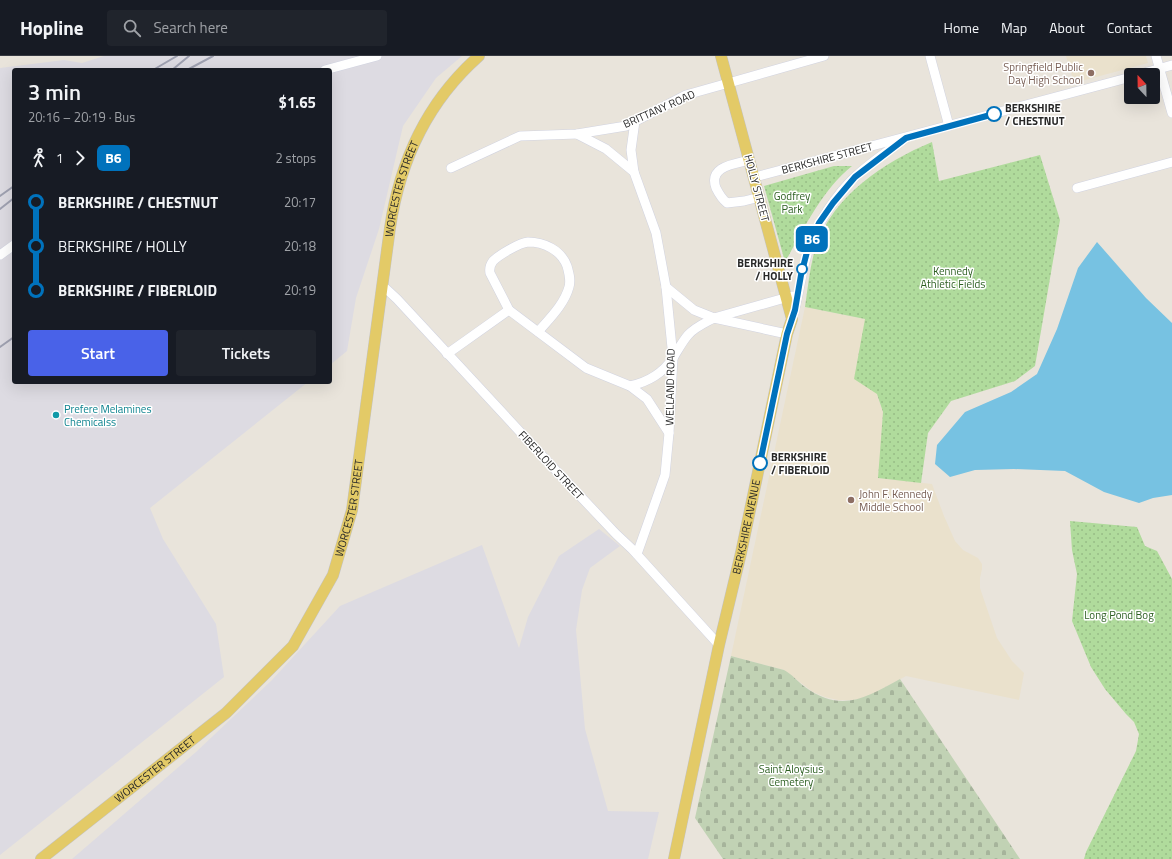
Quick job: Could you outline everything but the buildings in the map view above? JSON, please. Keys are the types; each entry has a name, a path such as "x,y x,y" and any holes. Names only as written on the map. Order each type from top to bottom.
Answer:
{"main road":[{"name":"HOLLY STREET","path":"721,56 755,177 792,319"},
{"name":"WORCESTER STREET","path":"41,859 226,713 293,646 333,575 352,510 393,209 402,173 411,148 422,126 439,100 473,58"},
{"name":"BERKSHIRE AVENUE","path":"674,859 719,645 741,553 787,334 792,319"}],"street":[{"path":"332,68 377,56"},
{"name":"BRITTANY ROAD","path":"451,168 520,136 577,134 626,126 686,95 824,56"},
{"path":"930,56 949,126"},
{"path":"1156,56 1159,68"},
{"path":"1160,69 1172,65"},
{"path":"1160,72 1172,113"},
{"name":"BERKSHIRE STREET","path":"755,177 1124,79"},
{"name":"WELLAND ROAD","path":"635,121 631,150 634,172 656,233 666,287 673,358 669,433 664,475 637,554"},
{"path":"577,134 606,149 634,172"},
{"name":"BERKSHIRE AVENUE","path":"792,319 808,248 819,223 833,203 855,177 906,138"},
{"path":"750,160 720,169 715,178 715,183 720,196 728,203 760,197"},
{"path":"1077,188 1172,162"},
{"path":"538,332 556,310 566,294 569,285 569,273 565,261 555,250 542,244 526,242 501,255 493,261 489,268 509,310 538,332 586,368 630,386 647,399 669,433"},
{"path":"0,255 12,246"},
{"name":"FIBERLOID STREET","path":"383,286 397,299 548,462 637,554 719,645"},
{"path":"666,287 694,310 714,318 787,334"},
{"path":"630,386 641,384 650,380 673,358 689,334 714,318 798,294"},
{"path":"447,354 509,310"}],"shaded area":[{"path":"104,56 462,56 436,78 403,126 379,229 356,298 347,351 332,363 332,68 12,68 12,384 305,384 150,508 163,539 216,624 224,677 0,855 0,68 64,60 82,63"},
{"name":"Springfield Public Day High School","path":"1066,56 1146,56 1148,63 1124,68 1124,69 1074,83"},
{"name":"John F. Kennedy Middle School","path":"805,307 865,319 877,394 883,412 879,478 932,484 955,541 963,550 978,558 982,564 980,588 997,638 1012,661 1024,673 1019,700 906,676 870,696 854,700 838,700 813,692 784,670 731,656"},
{"path":"599,529 620,546 590,568 582,590 576,630 585,729 608,811 659,812 648,859 72,859 196,752 272,680 340,606 482,545 519,648 528,617 559,556"}],"green space":[{"name":"Kennedy Athletic Fields","path":"932,142 939,181 1040,155 1060,220 1035,366 1015,381 951,401 928,433 921,483 878,478 883,412 877,394 854,379 865,319 805,307 816,246 824,228 835,211 863,182 879,170 914,150"},
{"name":"Godfrey Park","path":"834,166 852,166 831,187 822,199 785,262 764,186"},
{"name":"Long Pond Bog","path":"1070,521 1137,527 1145,546 1157,551 1172,579 1172,859 1084,859 1086,852 1136,751 1139,734 1134,722 1105,689 1091,667 1072,621 1077,574 1072,550"},
{"name":"Saint Aloysius Cemetery","path":"731,656 784,670 805,687 818,695 842,701 864,697 900,679 1020,859 723,859 695,818"}],"water":[{"path":"1097,242 1146,298 1172,323 1172,495 1153,498 1139,503 1104,492 1065,471 1014,469 975,470 950,477 935,464 937,445 965,412 1011,392 1037,374 1057,329 1078,268"}],"railway":[{"path":"156,68 177,56"},
{"path":"174,68 189,56"},
{"path":"191,68 213,56"},
{"path":"0,196 12,187"},
{"path":"0,209 12,200"},
{"path":"0,347 12,338"}],"bus line":[{"name":"B6","path":"760,463 787,334 795,310 801,275 808,248 819,223 833,203 855,177 906,138 994,114"}],"place":[{"name":"Springfield Public Day High School","path":"1091,73"},
{"name":"BERKSHIRE / CHESTNUT","path":"994,114"},
{"name":"BERKSHIRE / HOLLY","path":"802,269"},
{"name":"Prefere Melamines Chemicalss","path":"56,415"},
{"name":"BERKSHIRE / FIBERLOID","path":"760,463"},
{"name":"John F. Kennedy Middle School","path":"851,500"}]}
